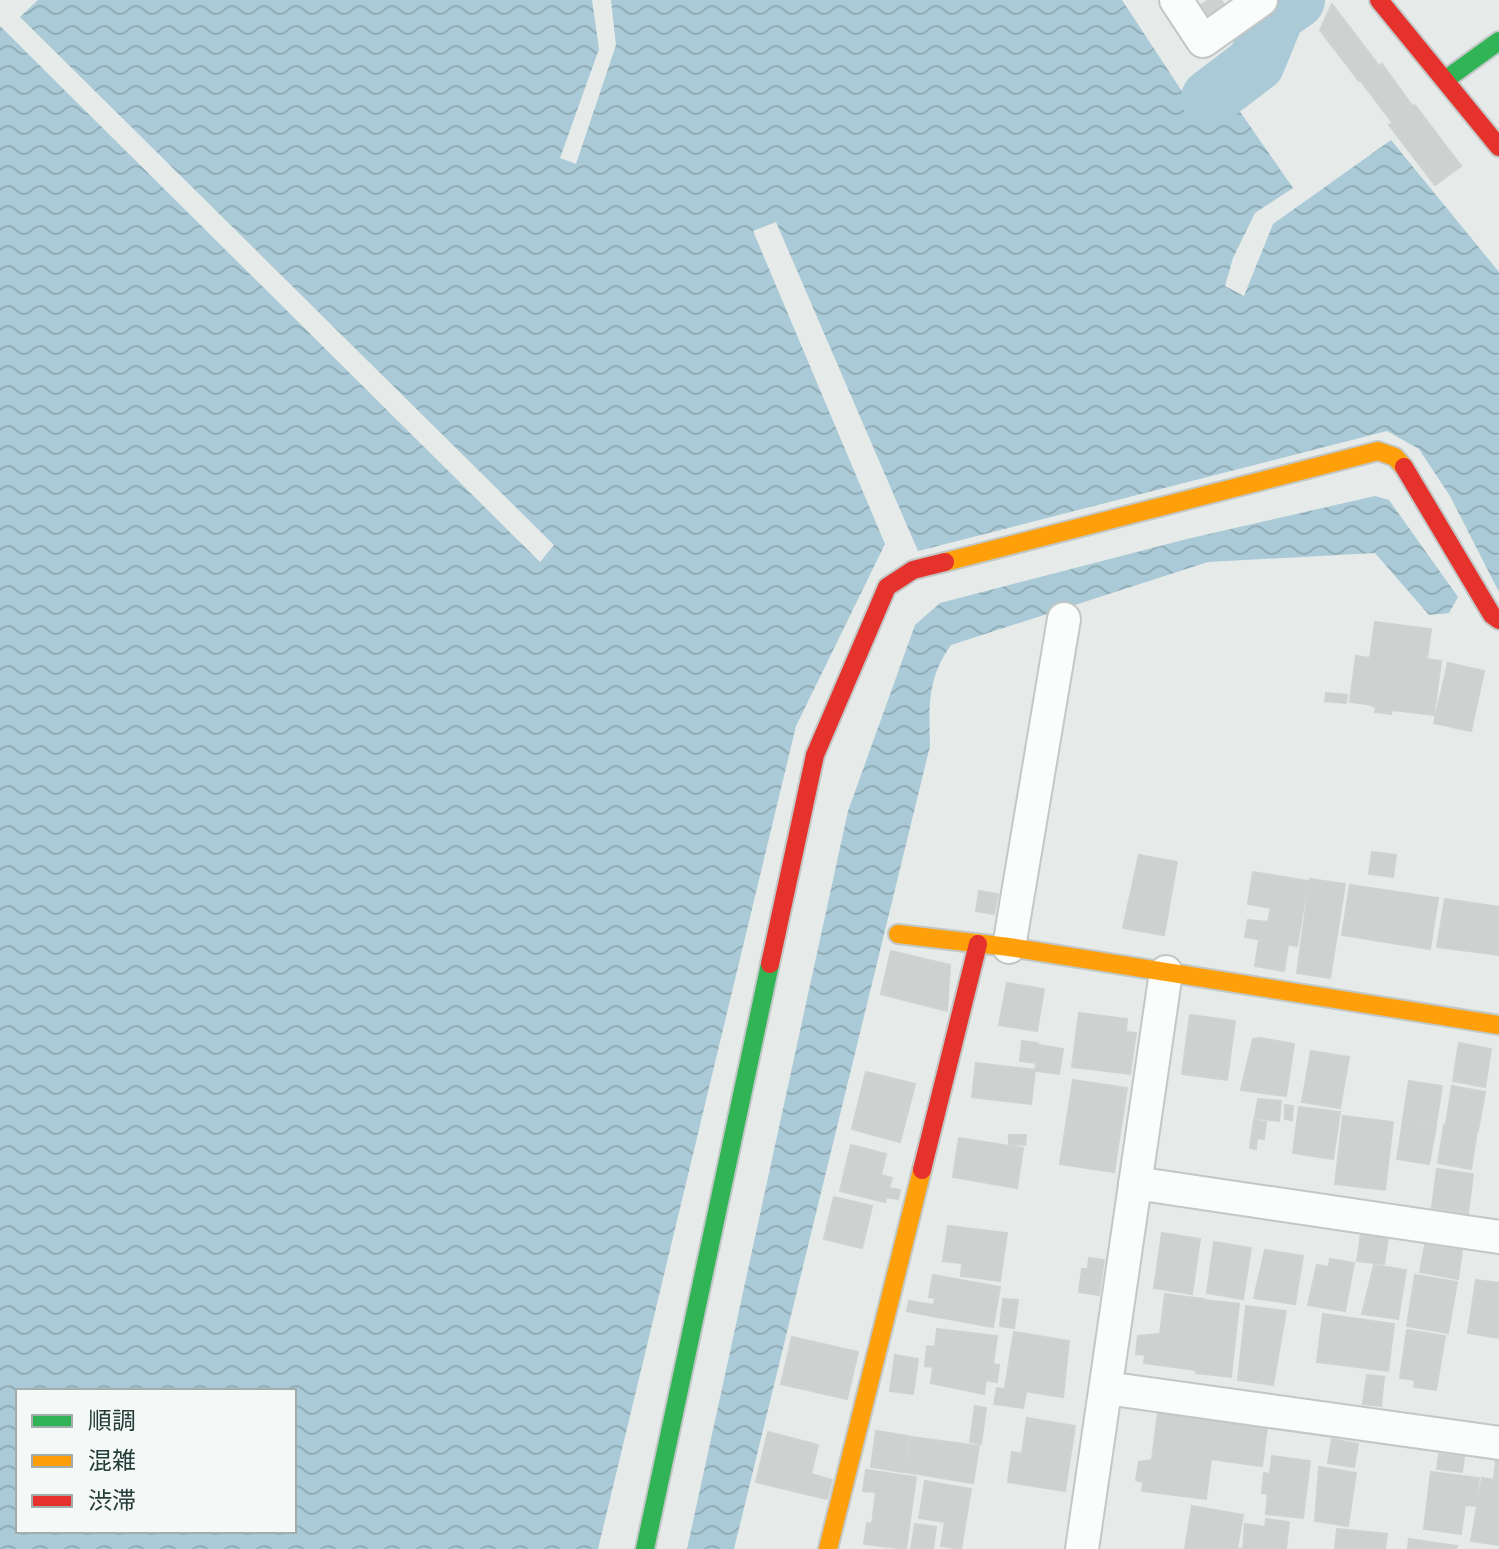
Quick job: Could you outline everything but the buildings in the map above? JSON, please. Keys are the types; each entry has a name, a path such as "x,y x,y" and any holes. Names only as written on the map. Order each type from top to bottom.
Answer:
{"street":[{"path":"1176,0 1203,41 1261,0"},
{"path":"1379,0 1499,147"},
{"path":"1445,80 1499,41"},
{"path":"645,1549 815,755 887,587 913,570 1378,451 1395,457 1408,471 1492,615 1499,620"},
{"path":"828,1549 994,946 1064,619"},
{"path":"898,934 1166,972 1499,1025"},
{"path":"1082,1549 1166,972"},
{"path":"1135,1183 1499,1237"},
{"path":"1106,1388 1499,1443"}],"water":[{"path":"38,0 592,0 599,49 560,158 576,164 616,45 611,0 1122,0 1189,102 1216,77 1293,188 1255,213 1233,258 1225,286 1244,296 1273,224 1391,140 1499,272 1499,592 1450,496 1419,449 1387,431 918,551 776,222 753,231 885,544 796,726 598,1549 0,1549 0,26 540,562 554,545 20,17"},
{"path":"1375,496 1389,500 1458,597 1449,613 1429,615 1375,553 1208,562 951,645 943,657 931,693 930,746 734,1549 687,1549 848,811 915,625 940,603 1187,539"}],"waterway":[{"path":"1210,98 1256,63 1276,14 1296,0"}],"traffic: fast":[{"path":"1445,80 1499,41"},
{"path":"645,1549 770,964"}],"traffic: slow":[{"path":"945,562 1378,451 1395,457 1404,467"},
{"path":"898,934 1009,947 1499,1025"},
{"path":"828,1549 922,1170"}],"traffic: jam":[{"path":"1379,0 1499,147"},
{"path":"1404,467 1492,615 1499,620"},
{"path":"770,964 815,755 887,587 913,570 945,562"},
{"path":"922,1170 978,944"}]}
